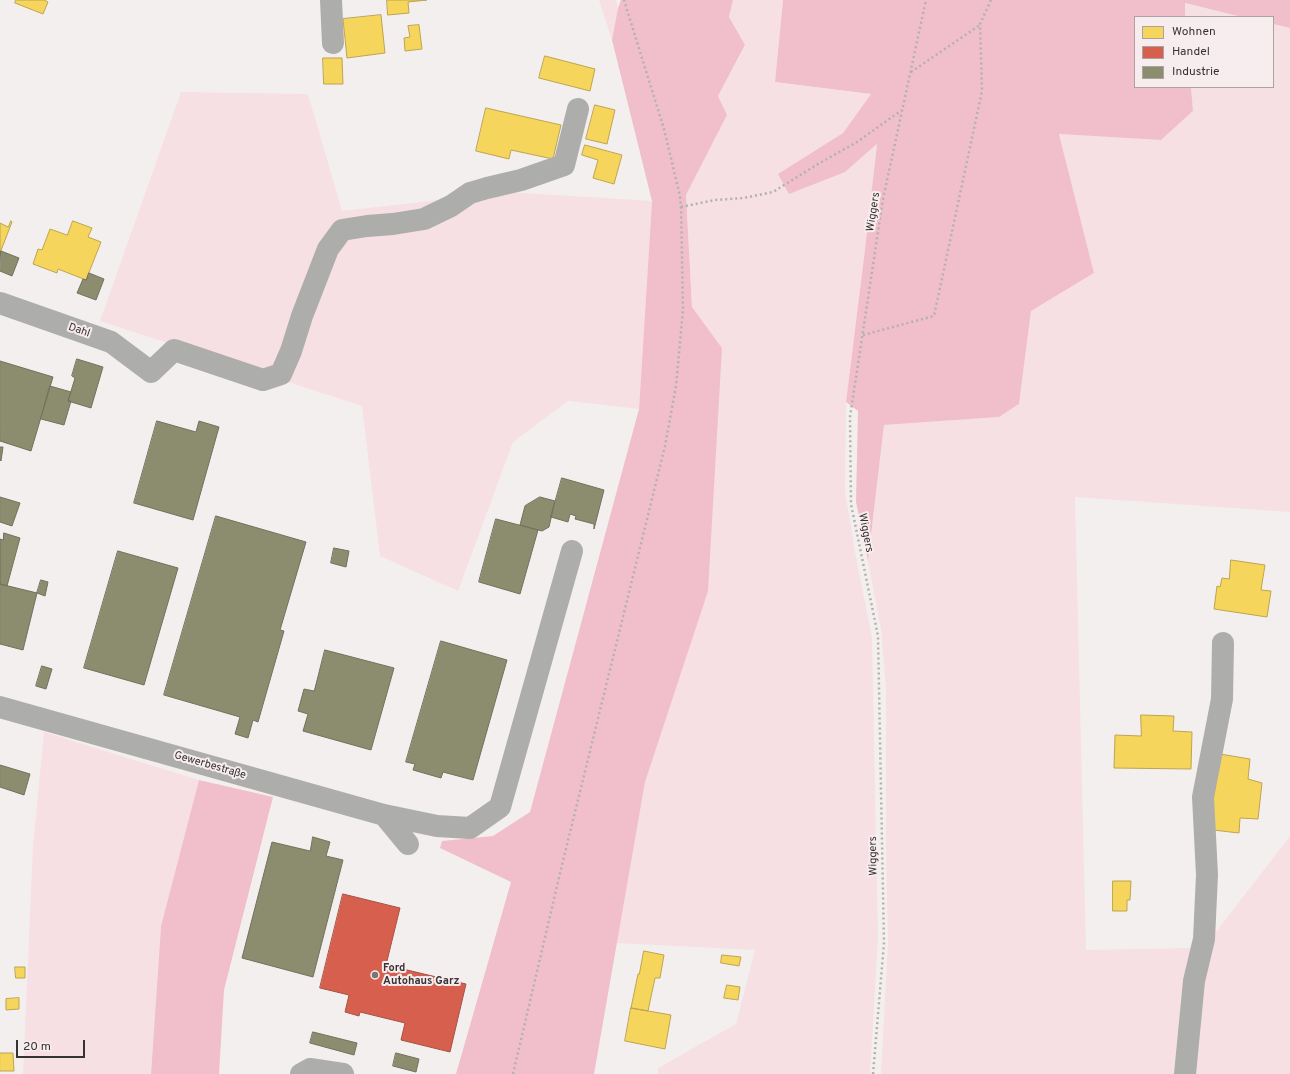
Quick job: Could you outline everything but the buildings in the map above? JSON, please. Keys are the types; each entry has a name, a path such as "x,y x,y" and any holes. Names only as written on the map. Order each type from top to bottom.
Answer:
{"street":[{"path":"331,0 333,43"},
{"name":"Dahl","path":"0,303 111,342 151,372 174,350 263,380 280,374 292,351 302,316 328,249 342,230 424,219 451,206 470,193 521,180 564,165 578,109"},
{"name":"Gewerbestraße","path":"0,707 384,815 437,826 470,828 500,807 572,551"},
{"path":"1185,1074 1194,981 1204,939 1207,875 1203,796 1222,699 1223,643"},
{"path":"384,815 408,844"},
{"path":"301,1074 310,1069 343,1074"}],"path":[{"path":"513,1074 561,869 665,446 676,386 684,310 680,196 664,129 624,0"},
{"name":"Wiggers","path":"873,1074 884,943 878,636 851,504 850,417 883,199 926,0"},
{"path":"863,335 934,316 982,91 980,24 991,0"},
{"path":"910,72 980,24"},
{"path":"681,207 715,200 744,198 773,192 857,142 902,110"}],"shaded area":[{"path":"599,0 616,0 618,8 612,40"},
{"path":"621,0 733,0 729,17 745,45 718,96 727,115 686,195 692,307 722,348 708,591 645,782 594,1074 456,1074 511,882 440,848 442,841 493,836 530,812 639,409 652,201 612,40"},
{"path":"733,0 783,0 775,82 871,94 843,133 779,174 845,172 877,144 846,402 845,491 872,637 878,939 870,1074 658,1074 658,1068 736,1024 755,950 616,943 722,348 692,307 686,195 727,115 718,96 745,46 729,17"},
{"path":"783,0 1290,0 1290,28 1274,24 1274,16 1238,16 1185,3 1185,16 1134,16 1134,88 1191,88 1193,111 1161,140 1059,134 1094,273 1031,311 1019,404 999,417 884,425 868,561 856,502 858,411 846,402 877,144 845,172 789,194 778,174 843,133 871,94 775,82"},
{"path":"1184,3 1238,16 1185,16"},
{"path":"1274,24 1290,28 1290,512 1075,497 1086,950 1192,948 1179,1074 881,1074 888,942 886,855 886,689 881,630 868,561 884,425 999,417 1019,404 1031,311 1094,273 1059,134 1161,140 1193,111 1191,88 1274,88"},
{"path":"181,92 308,94 342,211 507,192 652,201 639,409 568,401 513,442 458,591 380,556 362,406 100,321"},
{"path":"44,732 199,780 161,926 151,1074 23,1074 33,846"},
{"path":"199,780 273,797 224,990 219,1074 151,1074 161,926"},
{"path":"1290,836 1290,1074 1190,1074 1209,941"}],"place":[{"name":"Ford Autohaus Garz","path":"375,975"}]}
